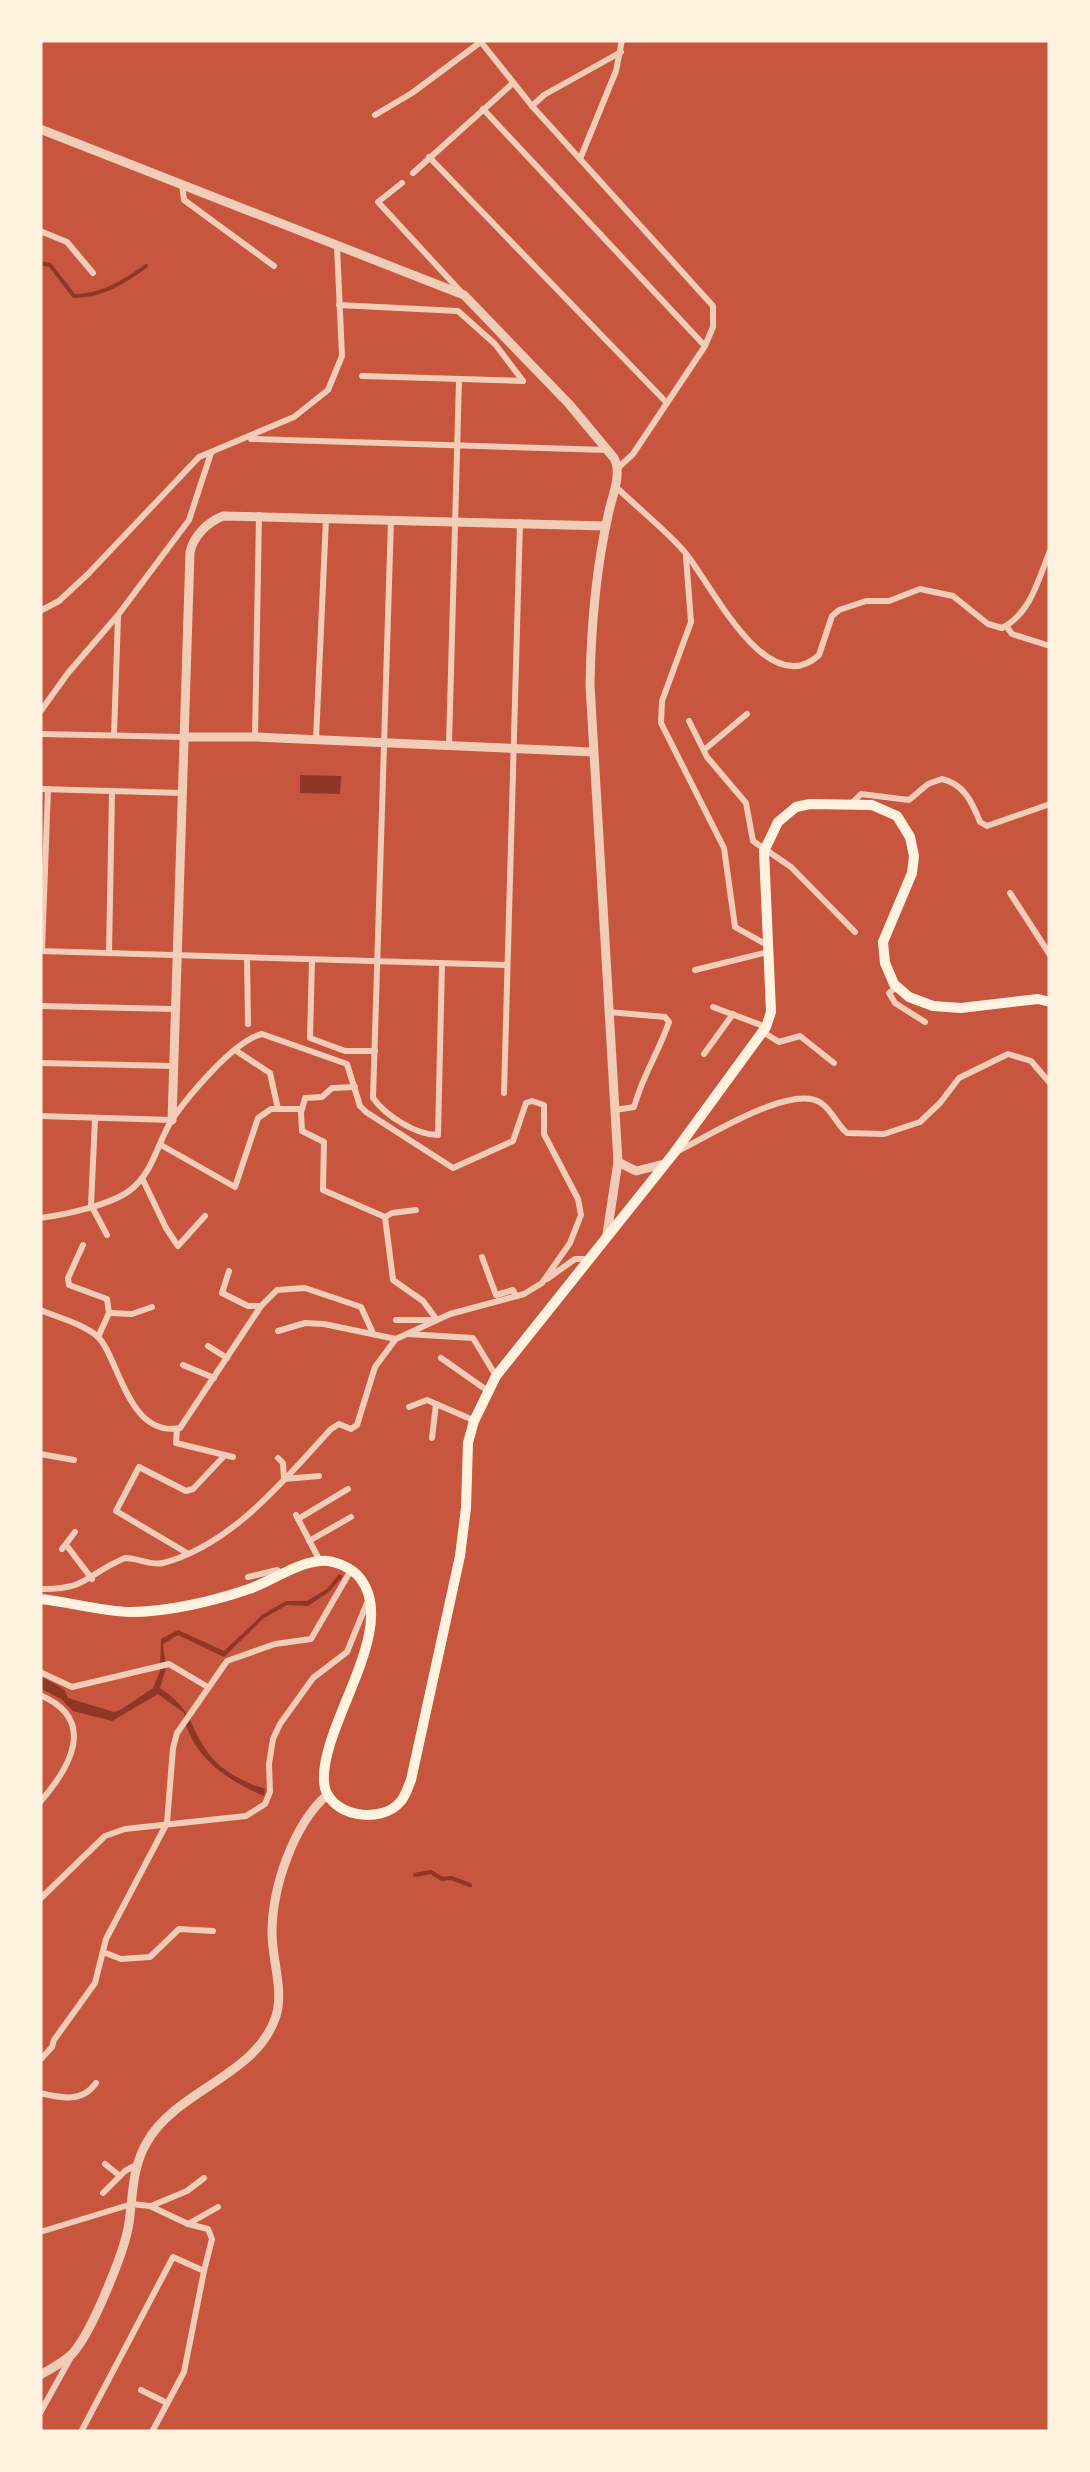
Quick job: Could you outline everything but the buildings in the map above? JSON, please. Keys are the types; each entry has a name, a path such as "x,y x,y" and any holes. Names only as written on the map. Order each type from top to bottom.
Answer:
{"main road":[{"path":"40,1599 132,1612 175,1607 250,1589 320,1561 351,1570 362,1580 369,1597 370,1629 324,1770 327,1795 348,1811 366,1816 380,1814 400,1802 411,1780 460,1556 468,1443 488,1391 765,1029 770,1012 764,851 771,831 792,810 810,804 872,805 897,816 913,848 912,872 883,942 885,963 896,987 918,1002 941,1007 1038,999 1050,1002"}],"street":[{"path":"580,160 622,51 622,40"},
{"path":"375,115 482,41 512,84 713,306 713,328 705,346 633,454 619,467 606,526 591,654 593,752 618,1162 606,1234"},
{"path":"532,106 544,95 622,51"},
{"path":"414,173 512,84"},
{"path":"483,109 705,346"},
{"path":"40,129 464,294"},
{"path":"429,157 667,403"},
{"path":"402,183 378,202 610,450 619,467"},
{"path":"182,184 184,200 274,266"},
{"path":"40,232 68,242 93,272"},
{"path":"40,611 59,602 199,457 307,410 328,390 342,356 336,244"},
{"path":"339,305 458,310 495,344 522,381 362,376"},
{"path":"448,744 459,380"},
{"path":"245,439 610,450"},
{"path":"40,712 188,520 212,452"},
{"path":"615,486 685,552 726,616 760,652 800,666 819,655 832,616 839,610 866,602 889,601 920,589 953,596 992,626 1006,626 1025,611 1050,552"},
{"path":"172,1120 190,552 201,532 223,516 606,526"},
{"path":"254,737 258,516"},
{"path":"316,740 326,518"},
{"path":"188,520 201,532"},
{"path":"391,520 373,1098 380,1108 425,1135 438,1136 442,964"},
{"path":"504,1093 520,522"},
{"path":"685,552 692,597 691,622 662,701 661,723 724,848 735,927 768,949"},
{"path":"114,735 118,615"},
{"path":"1006,626 1012,634 1050,646"},
{"path":"704,750 747,714"},
{"path":"689,721 704,750 746,802 753,841 791,867 855,932"},
{"path":"40,734 254,737 593,752"},
{"path":"850,804 861,794 909,800 942,779 966,793 983,825 1050,804"},
{"path":"183,793 44,789 41,950 506,965"},
{"path":"109,953 112,792"},
{"path":"1010,893 1050,955"},
{"path":"695,970 768,949"},
{"path":"247,958 248,1024"},
{"path":"312,960 310,1038 346,1050 375,1051"},
{"path":"896,987 889,994 896,1003 925,1022"},
{"path":"40,1006 174,1009"},
{"path":"713,1006 765,1029 779,1042 800,1036 834,1063"},
{"path":"609,1012 665,1017 669,1022 657,1058 642,1078 634,1107 615,1110"},
{"path":"704,1054 733,1014"},
{"path":"40,1218 126,1194 142,1178 172,1120 234,1050 250,1037 272,1036 347,1064 360,1106 366,1112 453,1168 513,1141 526,1103 544,1105 544,1134 578,1199 581,1215 570,1244 542,1283"},
{"path":"234,1050 270,1072 278,1109"},
{"path":"674,1152 763,1109 801,1097 820,1102 847,1133 884,1134 898,1130 927,1116 959,1078 1008,1054 1030,1061 1050,1083"},
{"path":"40,1063 173,1066"},
{"path":"354,1088 332,1088 322,1097 305,1098 302,1131 324,1142 323,1190 384,1217"},
{"path":"161,1144 235,1187 258,1118 271,1109 301,1110"},
{"path":"40,1116 172,1120"},
{"path":"94,1119 91,1206 107,1234"},
{"path":"618,1162 636,1172 664,1164"},
{"path":"142,1178 178,1246 205,1216"},
{"path":"384,1217 416,1210"},
{"path":"384,1217 393,1280 424,1300 437,1320"},
{"path":"83,1245 68,1278 69,1285 107,1300"},
{"path":"482,1257 496,1295 512,1290 516,1296"},
{"path":"40,1588 65,1590 125,1558 161,1564 230,1529 336,1425 351,1429 357,1425 374,1367 396,1339 437,1320 516,1296 575,1259 587,1259"},
{"path":"228,1271 222,1293 248,1306 261,1306"},
{"path":"98,1337 109,1313 108,1286"},
{"path":"187,1553 116,1511 138,1468 186,1491 229,1456 176,1442 177,1428 261,1306 277,1290 305,1288 361,1307 372,1332"},
{"path":"109,1313 132,1314 152,1306"},
{"path":"40,1310 98,1337 125,1394 157,1425 177,1428"},
{"path":"396,1320 437,1320"},
{"path":"278,1332 305,1323 396,1339"},
{"path":"406,1334 473,1338 496,1376"},
{"path":"208,1346 227,1358"},
{"path":"441,1358 488,1391"},
{"path":"183,1365 214,1378"},
{"path":"409,1407 427,1400 474,1421"},
{"path":"432,1438 436,1404"},
{"path":"40,1454 74,1460"},
{"path":"278,1458 283,1463 284,1479"},
{"path":"284,1479 319,1476"},
{"path":"320,1561 297,1517 348,1489"},
{"path":"309,1541 351,1517"},
{"path":"75,1532 65,1548 92,1578"},
{"path":"248,1577 277,1570 284,1574"},
{"path":"40,2060 95,1982 113,1925 167,1823 177,1733 227,1661 274,1644 311,1639 351,1570"},
{"path":"40,1898 105,1836 167,1823 246,1816 265,1804 270,1792 269,1764 280,1724 313,1678 348,1652 369,1597"},
{"path":"40,1672 72,1687 169,1664 207,1687"},
{"path":"40,1696 64,1714 74,1741 64,1774 40,1802"},
{"path":"40,2413 110,2283 128,2228 137,2164 149,2137 162,2121 250,2054 268,2034 279,1999 272,1935 276,1895 305,1822 327,1795"},
{"path":"104,1952 121,1959 150,1957 179,1930 212,1932"},
{"path":"40,2044 54,2040"},
{"path":"40,2093 66,2098 83,2096 96,2083"},
{"path":"105,2164 120,2176"},
{"path":"103,2193 137,2164"},
{"path":"150,2206 204,2178"},
{"path":"40,2232 132,2204 150,2206 208,2230 212,2239 184,2372 152,2432"},
{"path":"188,2224 218,2207"},
{"path":"81,2432 173,2257 204,2270"},
{"path":"40,2375 72,2354"},
{"path":"141,2390 168,2403"}],"shaded area":[{"path":"300,775 341,776 340,794 300,793"},
{"path":"339,1574 343,1576 329,1592 308,1606 287,1605 264,1618 224,1657 178,1635 163,1644 166,1668 160,1688 184,1710 211,1757 232,1774 265,1789 264,1796 212,1764 193,1741 184,1713 158,1694 112,1721 73,1711 40,1688 40,1676 64,1689 68,1698 114,1712 122,1709 153,1688 160,1671 161,1639 178,1630 224,1651 262,1615 286,1601 307,1601 327,1589"}],"waterway":[{"path":"40,263 50,265 74,296 112,287 146,266"},
{"path":"415,1875 431,1872 442,1879 470,1885"}]}
